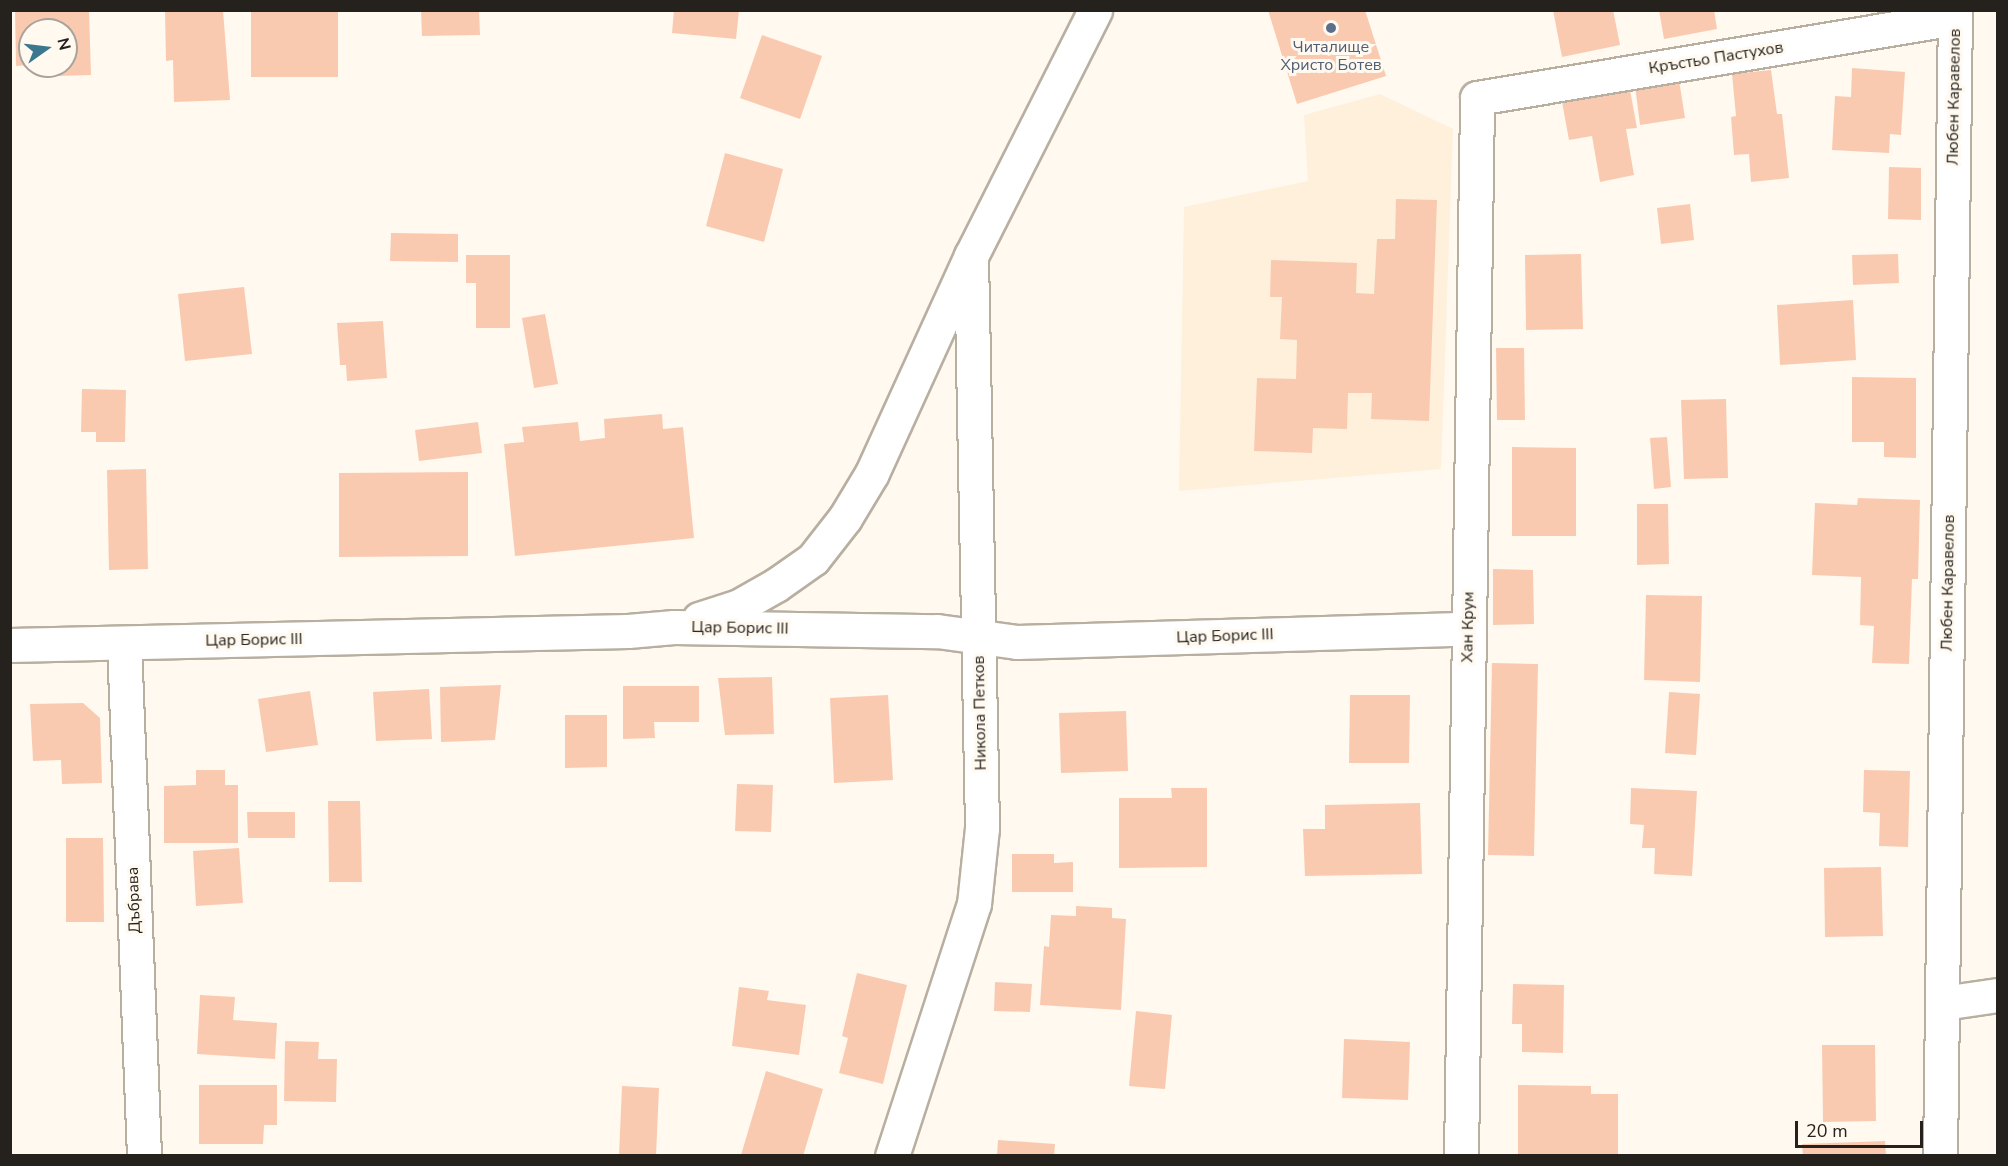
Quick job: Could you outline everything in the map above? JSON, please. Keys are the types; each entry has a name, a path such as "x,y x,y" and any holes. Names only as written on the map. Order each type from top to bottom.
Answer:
{"street":[{"path":"674,627 738,607 813,559 845,518 872,473 970,256 1095,10"},
{"name":"Кръстьо Пастухов","path":"1477,98 1955,14"},
{"name":"Любен Каравелов","path":"1940,1155 1955,14"},
{"name":"Хан Крум","path":"1461,1155 1477,98"},
{"name":"Никола Петков","path":"892,1155 974,904 982,828 970,256"},
{"name":"Цар Борис III","path":"10,645 628,631 674,627 937,631 1017,642 1468,629"},
{"name":"Дъбрава","path":"124,644 144,1155"},
{"path":"1943,1003 1998,995"}],"shaded area":[{"path":"1380,94 1453,129 1441,469 1179,491 1184,207 1308,181 1304,115"}],"building":[{"path":"15,10 89,10 91,75 78,75 78,18 18,18 18,66 16,66"},
{"path":"165,10 223,10 230,100 174,102 173,60 166,61"},
{"path":"251,10 338,10 338,77 251,77"},
{"path":"421,10 479,10 480,35 422,36"},
{"path":"674,10 739,11 736,39 672,33"},
{"path":"1268,10 1365,10 1386,76 1297,104"},
{"path":"1553,10 1613,10 1620,45 1562,57"},
{"path":"1659,10 1714,10 1717,29 1664,39"},
{"path":"762,35 822,56 800,119 740,98"},
{"path":"1852,68 1905,72 1901,135 1890,134 1889,153 1832,150 1835,96 1851,97"},
{"path":"1771,70 1777,114 1782,114 1789,178 1751,182 1749,154 1734,155 1731,117 1736,116 1732,74"},
{"path":"1679,80 1685,118 1640,125 1635,86"},
{"path":"1630,90 1637,128 1626,129 1634,175 1600,182 1592,136 1569,140 1562,102"},
{"path":"725,153 783,169 764,242 706,226"},
{"path":"1889,167 1921,168 1921,220 1888,219"},
{"path":"1396,199 1437,200 1429,421 1371,419 1372,393 1348,393 1347,429 1313,428 1312,453 1254,451 1257,378 1296,379 1297,340 1280,339 1282,297 1270,297 1271,260 1357,263 1356,293 1374,294 1377,239 1395,239"},
{"path":"1690,204 1694,240 1661,244 1657,208"},
{"path":"391,233 458,234 458,262 390,261"},
{"path":"1581,254 1583,329 1526,330 1525,255"},
{"path":"1898,254 1899,283 1853,285 1852,255"},
{"path":"466,255 510,255 510,328 476,328 476,283 466,283"},
{"path":"244,287 252,354 185,361 178,294"},
{"path":"1853,300 1856,360 1780,365 1777,305"},
{"path":"545,314 558,384 534,388 522,318"},
{"path":"383,321 387,378 347,381 346,365 340,365 337,323"},
{"path":"1496,348 1524,348 1525,420 1497,420"},
{"path":"1852,377 1916,378 1916,458 1884,457 1884,442 1852,442"},
{"path":"82,389 126,390 125,442 96,442 96,432 81,432"},
{"path":"1726,399 1728,478 1684,479 1681,400"},
{"path":"662,414 663,429 683,427 694,538 515,556 504,444 524,442 522,427 578,422 580,441 605,438 604,419"},
{"path":"478,422 482,453 419,461 415,430"},
{"path":"1667,437 1671,487 1654,489 1650,438"},
{"path":"1512,447 1576,448 1576,536 1512,536"},
{"path":"146,469 148,569 109,570 107,470"},
{"path":"468,472 468,556 339,557 339,473"},
{"path":"1858,498 1920,500 1918,579 1912,579 1909,664 1872,663 1874,626 1860,625 1861,577 1812,575 1815,503 1857,505"},
{"path":"1637,504 1668,504 1669,564 1637,565"},
{"path":"1493,569 1533,570 1534,624 1493,625"},
{"path":"1646,595 1702,596 1700,682 1644,680"},
{"path":"1492,663 1538,664 1534,856 1488,855"},
{"path":"772,677 774,734 725,735 718,678"},
{"path":"501,685 495,740 441,742 440,687"},
{"path":"623,686 699,686 699,722 654,722 655,738 623,739"},
{"path":"429,689 432,739 376,741 373,692"},
{"path":"310,691 318,745 266,752 258,699"},
{"path":"1669,692 1700,694 1696,755 1665,753"},
{"path":"888,695 893,780 834,783 830,698"},
{"path":"1350,695 1410,695 1409,763 1349,763"},
{"path":"83,703 100,718 102,783 62,784 61,760 33,761 30,704"},
{"path":"1126,711 1128,771 1061,773 1059,713"},
{"path":"565,715 607,715 607,767 565,768"},
{"path":"196,770 225,770 225,785 238,785 238,843 164,843 164,786 196,785"},
{"path":"1864,770 1910,771 1908,847 1879,846 1880,813 1863,812"},
{"path":"737,784 773,785 771,832 735,831"},
{"path":"1171,788 1207,788 1207,867 1119,868 1119,798 1172,798"},
{"path":"1631,788 1697,791 1692,876 1654,874 1655,848 1642,848 1644,825 1630,824"},
{"path":"328,801 360,801 362,882 329,882"},
{"path":"1420,803 1422,874 1305,876 1303,829 1325,829 1325,805"},
{"path":"247,812 295,812 295,838 248,838"},
{"path":"66,838 103,838 104,922 66,922"},
{"path":"239,848 243,903 196,906 193,851"},
{"path":"1012,854 1054,854 1054,863 1073,862 1073,892 1012,892"},
{"path":"1881,867 1883,936 1825,937 1824,868"},
{"path":"1076,906 1112,908 1112,918 1126,919 1121,1010 1040,1005 1044,946 1049,947 1051,915 1076,916"},
{"path":"857,973 907,985 883,1084 839,1073 848,1038 842,1036"},
{"path":"995,982 1032,984 1030,1012 994,1011"},
{"path":"1513,984 1564,985 1563,1053 1522,1052 1522,1024 1512,1024"},
{"path":"739,987 769,991 767,1000 806,1005 799,1055 732,1046"},
{"path":"200,995 235,997 233,1020 277,1023 275,1059 197,1054"},
{"path":"1136,1011 1172,1015 1165,1089 1129,1086"},
{"path":"1344,1039 1410,1042 1408,1100 1342,1098"},
{"path":"285,1041 319,1042 318,1059 337,1059 336,1102 284,1101"},
{"path":"1822,1045 1875,1045 1876,1121 1823,1122"},
{"path":"766,1071 823,1089 803,1156 741,1155"},
{"path":"199,1085 277,1085 277,1125 264,1125 263,1144 199,1144"},
{"path":"1518,1085 1591,1086 1591,1094 1618,1094 1618,1156 1518,1156"},
{"path":"622,1086 659,1088 656,1156 619,1156"},
{"path":"998,1140 1055,1144 1054,1156 997,1156"},
{"path":"1885,1141 1886,1156 1803,1156 1802,1144"}],"place":[{"name":"Читалище Христо Ботев","path":"1331,28"}]}
